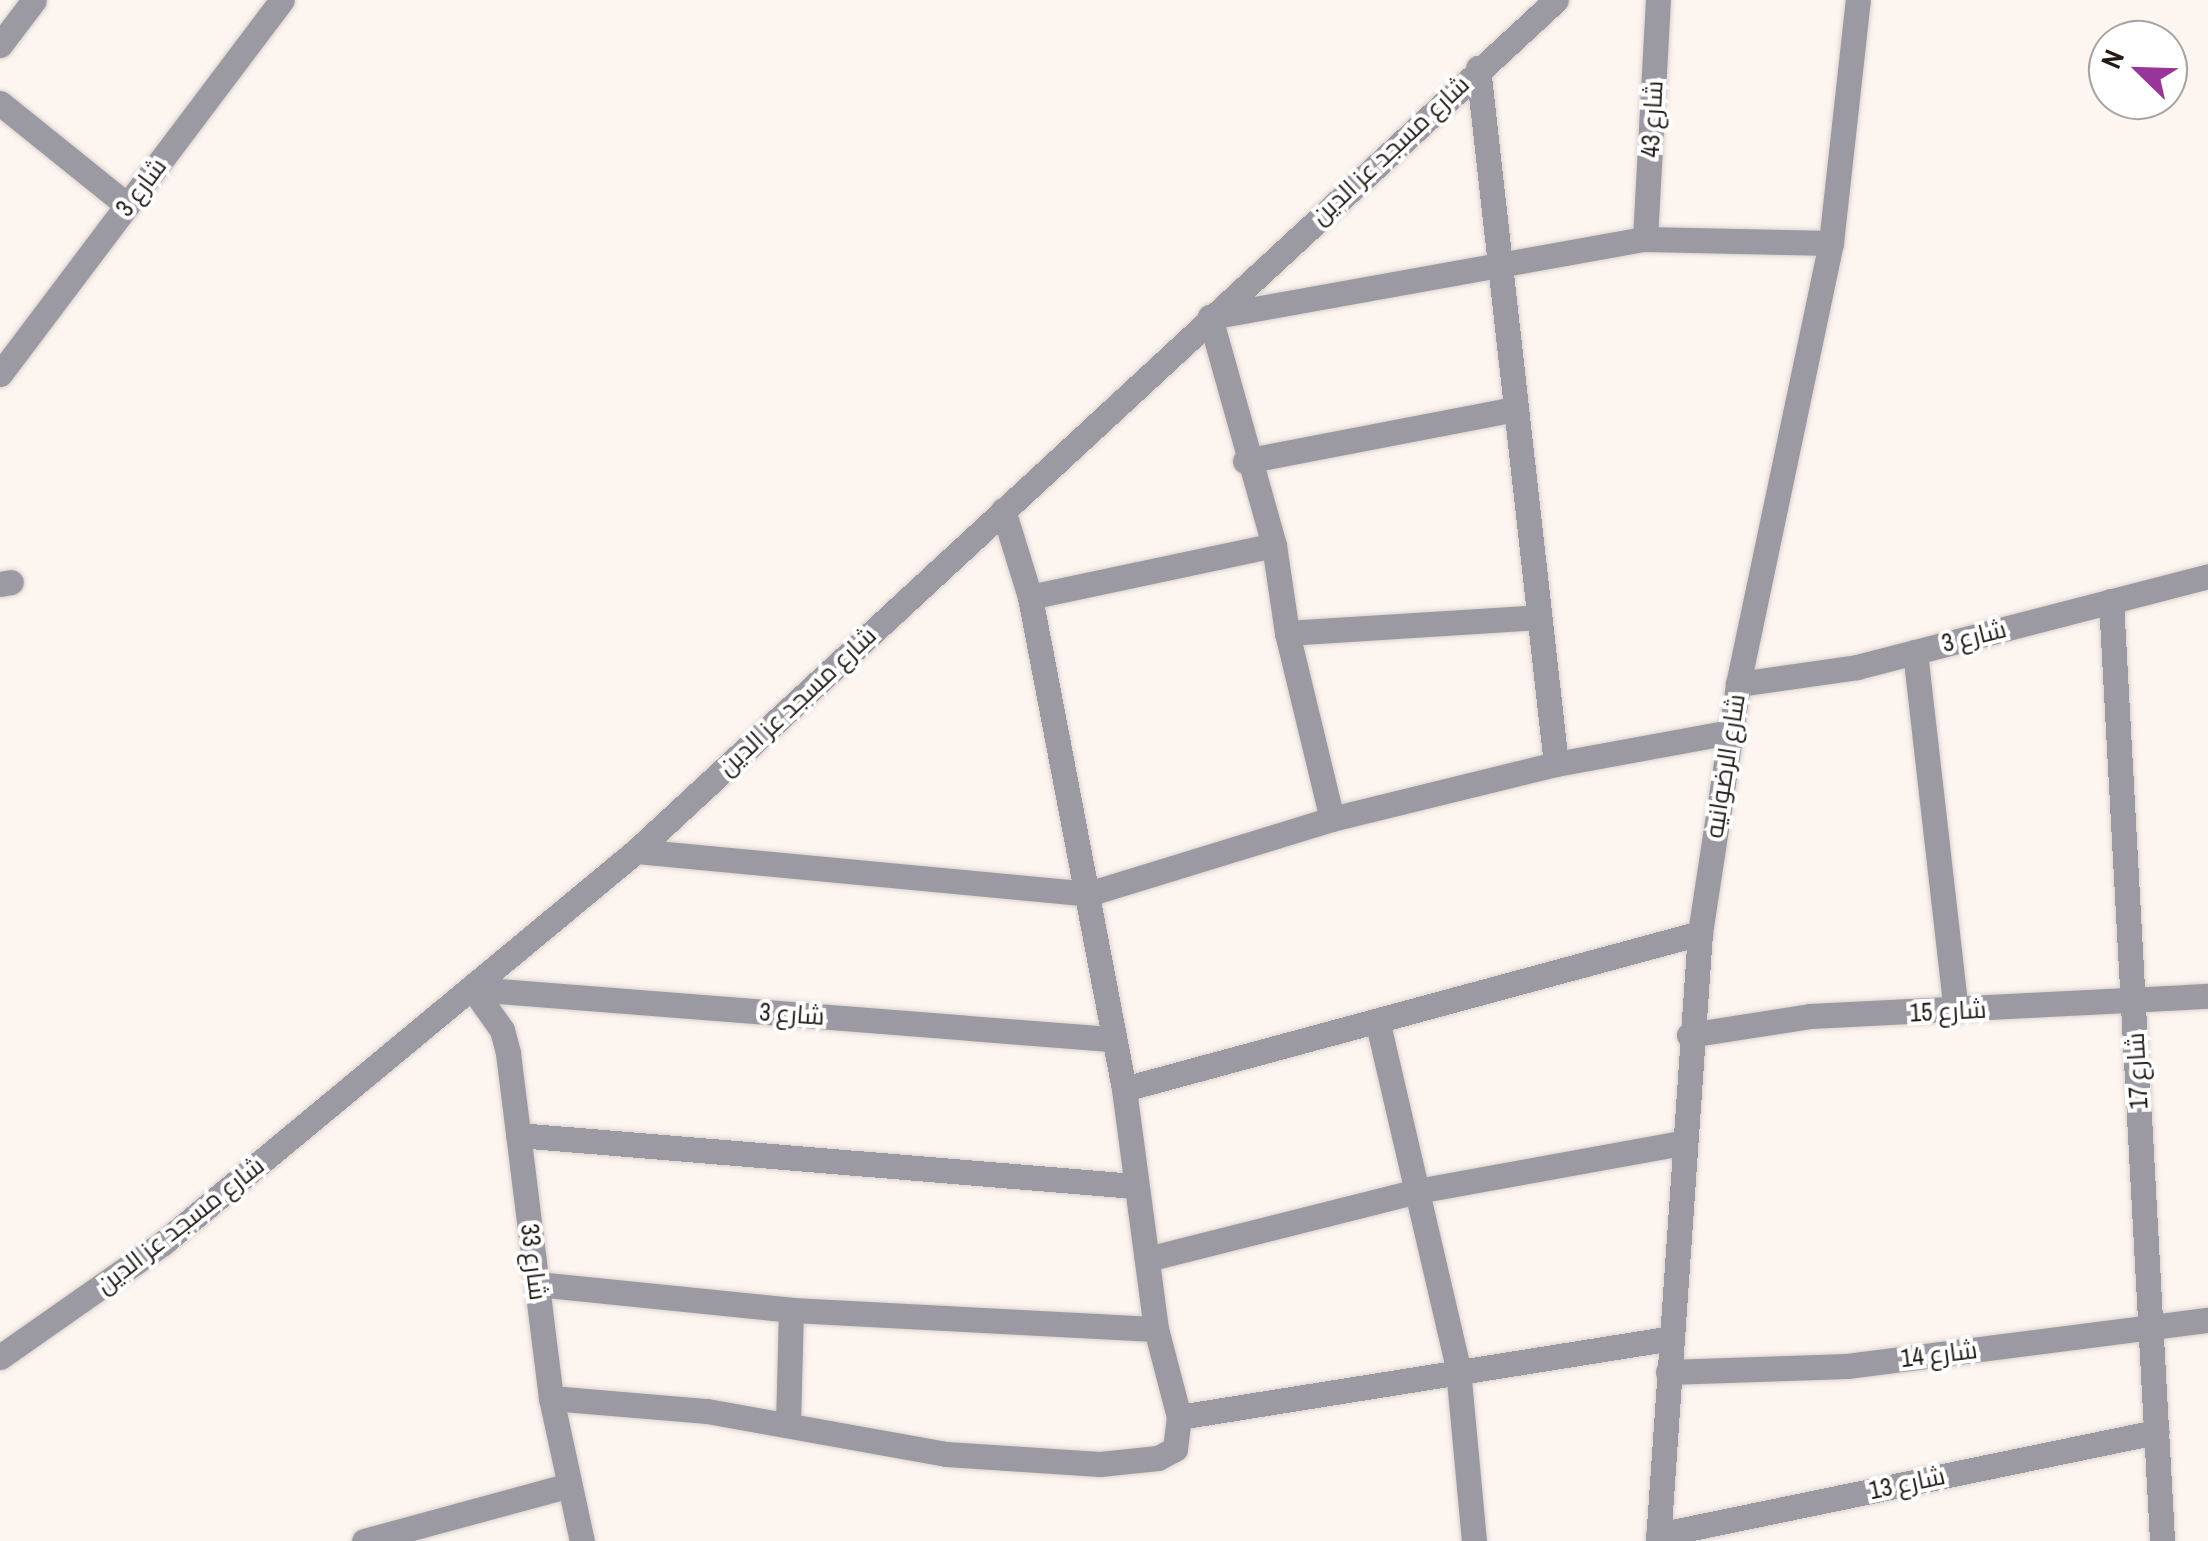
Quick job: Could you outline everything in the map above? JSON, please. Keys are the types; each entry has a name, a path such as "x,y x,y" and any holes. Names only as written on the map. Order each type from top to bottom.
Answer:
{"street":[{"path":"0,45 34,0"},
{"name":"شارع 3","path":"0,374 282,0"},
{"name":"شارع مسجد عز الدين","path":"0,1357 163,1243 473,990 636,851 1478,68 1556,0"},
{"name":"شارع 43","path":"1646,238 1658,0"},
{"name":"شارع الرضوانيه","path":"1658,1538 1681,1143 1700,932 1738,684 1831,244 1858,0"},
{"path":"1478,68 1556,764"},
{"path":"0,102 128,205"},
{"path":"1332,818 1287,633 1274,545 1245,461 1210,317 1503,268 1646,238 1831,244"},
{"path":"1245,461 1515,409"},
{"path":"551,1398 788,1424 946,1454 1100,1464 1165,1456 1175,1450 1179,1417 1156,1329 1124,1088 1110,1040 1088,894 1030,597 1003,510"},
{"path":"1030,597 1274,545"},
{"name":"شارع 3","path":"1738,684 1856,667 2208,576"},
{"name":"شارع 17","path":"2111,602 2162,1541"},
{"path":"1287,633 1538,617"},
{"path":"1915,652 1956,1011"},
{"path":"636,851 1088,894 1332,818 1556,764 1730,732"},
{"path":"1124,1088 1378,1024 1700,932"},
{"name":"شارع 3","path":"473,990 1110,1040"},
{"name":"شارع 33","path":"473,990 502,1030 551,1398 566,1486 582,1541"},
{"name":"شارع 15","path":"1690,1034 1810,1016 2208,996"},
{"path":"1378,1024 1458,1370 1474,1541"},
{"path":"518,1135 1135,1186"},
{"path":"1147,1258 1417,1191 1681,1143"},
{"path":"537,1284 791,1310 1156,1329"},
{"path":"788,1424 791,1310"},
{"name":"شارع 14","path":"1668,1372 1847,1366 2208,1320"},
{"path":"1179,1417 1670,1338"},
{"name":"شارع 13","path":"1658,1538 2156,1432"},
{"path":"364,1541 566,1486"}]}
